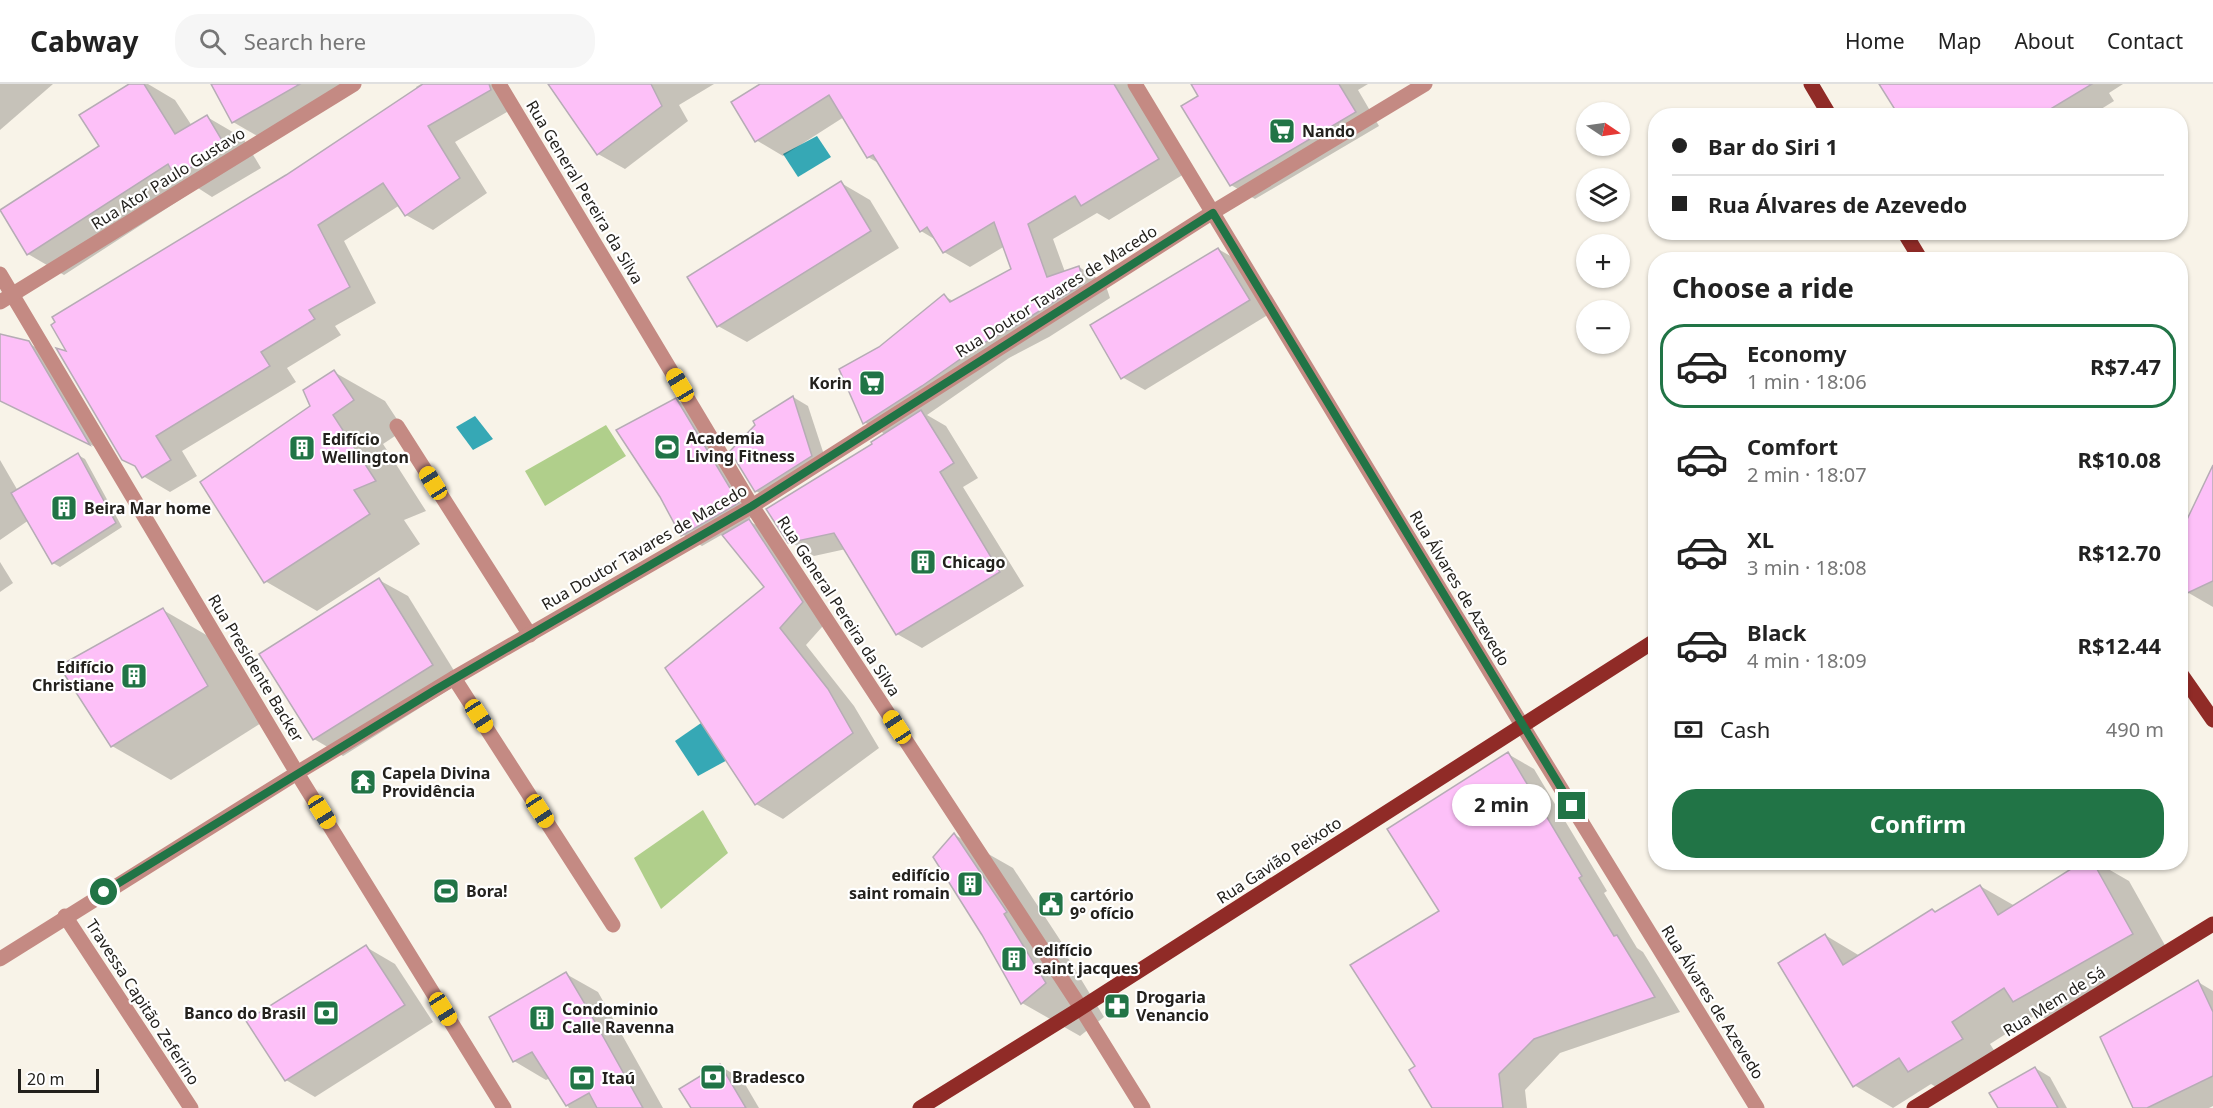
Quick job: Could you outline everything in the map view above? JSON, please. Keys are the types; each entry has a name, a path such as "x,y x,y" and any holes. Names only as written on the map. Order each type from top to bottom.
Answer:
{"main road":[{"path":"1811,84 1825,108"},
{"name":"Rua Gavião Peixoto","path":"920,1108 1648,645"},
{"path":"2188,684 2213,720"},
{"name":"Rua Mem de Sá","path":"1914,1108 2213,924"}],"street":[{"name":"Rua Ator Paulo Gustavo","path":"6,298 354,84"},
{"name":"Rua General Pereira da Silva","path":"500,84 752,506 1143,1108"},
{"name":"Rua Álvares de Azevedo","path":"1135,84 1522,725 1757,1108"},
{"name":"Rua Doutor Tavares de Macedo","path":"0,958 454,678 752,506 1213,213 1425,84"},
{"name":"Rua Presidente Backer","path":"0,274 6,298 504,1108"},
{"path":"397,426 530,635"},
{"path":"454,678 613,925"},
{"name":"Travessa Capitão Zeferino","path":"65,916 191,1108"}],"green space":[{"path":"606,425 626,456 545,506 525,471"},
{"path":"703,810 728,853 661,909 634,858"}],"water":[{"path":"817,136 831,157 798,177 783,154"},
{"path":"475,416 493,439 473,450 456,427"},
{"path":"704,721 731,758 698,776 675,741"}],"building":[{"path":"129,84 144,84 175,134 207,115 226,147 175,177 168,164 27,255 0,210 99,146 79,115"},
{"path":"211,84 300,84 232,123"},
{"path":"423,84 489,84 491,90 428,126 460,178 405,216 383,183 318,225 350,287 309,310 315,319 261,352 270,366 156,436 171,460 142,478 135,466 122,460 56,348 66,351 51,325 55,322 52,317 286,175"},
{"path":"548,84 651,84 662,106 597,155"},
{"path":"760,84 1114,84 1159,159 1081,206 1075,196 1028,224 1047,277 1079,266 1084,283 982,344 863,424 839,369 879,347 944,294 950,302 1011,269 994,222 943,253 927,227 920,232 873,155 867,158 829,95 755,142 731,102"},
{"path":"1191,84 1339,84 1356,112 1230,186 1181,106 1198,96"},
{"path":"1879,84 2092,84 2052,108 1894,108"},
{"path":"841,181 871,231 717,327 687,277"},
{"path":"1218,248 1250,300 1121,379 1090,325"},
{"path":"0,334 29,341 90,445 0,401"},
{"name":"Edifício Wellington","path":"334,370 354,400 333,415 376,481 354,490 370,514 264,583 200,482 310,406 303,390"},
{"path":"793,396 812,456 755,492 730,451 755,425 753,421"},
{"name":"Academia Living Fitness","path":"676,398 739,503 681,536 660,497 616,430"},
{"path":"921,410 954,463 940,472 1000,572 896,635 834,533 788,543 766,509 872,444 871,442"},
{"name":"Beira Mar home","path":"78,453 116,523 52,564 11,493"},
{"path":"2213,465 2213,581 2188,593 2188,517"},
{"path":"749,519 803,602 780,628 828,689 853,733 755,805 665,668 764,587 722,535"},
{"path":"379,578 433,665 313,740 259,654"},
{"name":"Edifício Christiane","path":"163,608 208,686 111,747 59,666"},
{"path":"1508,752 1582,876 1579,878 1655,997 1534,1039 1499,1074 1503,1108 1432,1108 1409,1070 1415,1066 1350,965 1439,911 1387,829"},
{"path":"954,833 1007,912 1004,914 1046,983 1021,1004 982,935 933,857"},
{"path":"2069,870 2097,870 2133,934 2013,1002 2004,988 1952,1022 1963,1039 1908,1072 1899,1058 1853,1087 1778,963 1825,934 1843,965 1932,909 1935,912 1980,885 1998,915"},
{"name":"Banco do Brasil","path":"366,945 405,1005 285,1081 246,1021"},
{"path":"566,972 643,1108 597,1108 589,1093 566,1106 532,1052 513,1062 489,1017"},
{"path":"2198,980 2213,1012 2213,1076 2147,1108 2133,1108 2100,1037"},
{"name":"Bradesco","path":"720,1064 746,1108 691,1108 679,1089"},
{"path":"2035,1067 2058,1108 1998,1108 1989,1093"}],"place":[{"name":"Nando","path":"1282,131"},
{"name":"Korin","path":"872,383"},
{"name":"Academia Living Fitness","path":"667,447"},
{"name":"Edifício Wellington","path":"302,448"},
{"name":"Beira Mar home","path":"64,508"},
{"name":"Chicago","path":"923,562"},
{"name":"Edifício Christiane","path":"134,676"},
{"name":"Capela Divina Providência","path":"363,782"},
{"name":"edifício saint romain","path":"970,884"},
{"name":"Bora!","path":"446,891"},
{"name":"cartório 9° ofício","path":"1051,904"},
{"name":"edifício saint jacques","path":"1014,959"},
{"name":"Drogaria Venancio","path":"1117,1006"},
{"name":"Banco do Brasil","path":"326,1013"},
{"name":"Condominio Calle Ravenna","path":"542,1018"},
{"name":"Bradesco","path":"713,1077"},
{"name":"Itaú","path":"582,1078"}],"route":[{"path":"104,892 435,690 752,506 1213,213 1572,806"}]}
